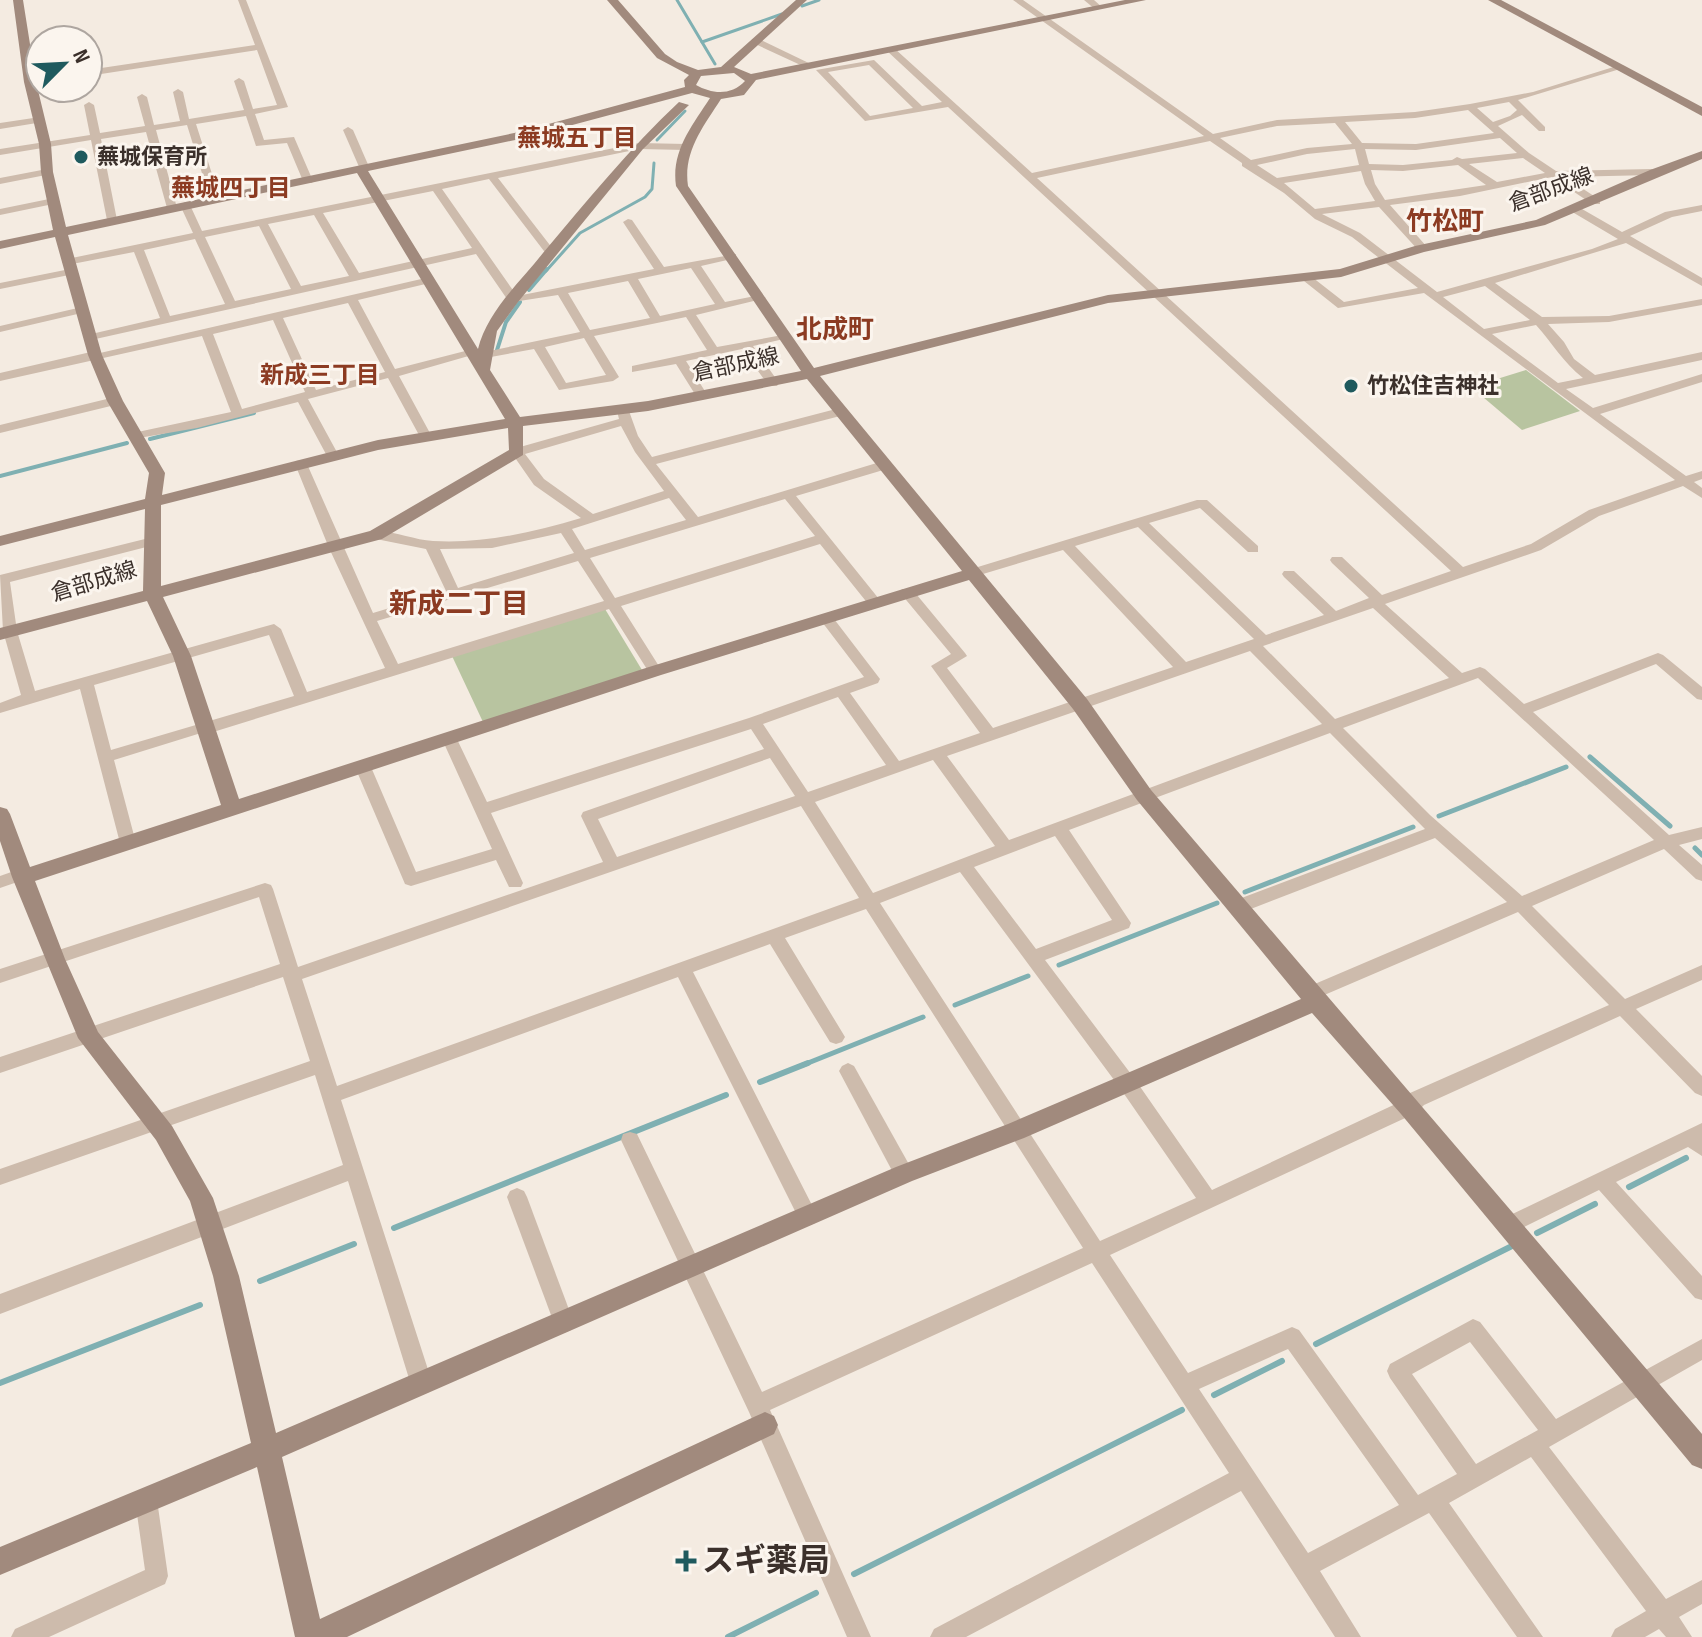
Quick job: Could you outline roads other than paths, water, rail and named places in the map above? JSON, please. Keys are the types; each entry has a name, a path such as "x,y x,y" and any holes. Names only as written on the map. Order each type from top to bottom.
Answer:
{"street":[{"path":"18,0 24,29"},
{"path":"0,152 283,107 242,0"},
{"path":"612,0 651,49 667,61 698,73 725,69 750,78 1141,0"},
{"path":"725,69 802,0"},
{"path":"1017,0 1047,18 1313,212 1356,235 1482,333 1702,494"},
{"path":"1088,0 1099,8"},
{"path":"1493,0 1702,112"},
{"path":"756,41 810,66"},
{"path":"104,71 261,47"},
{"path":"891,50 1459,571"},
{"path":"920,109 871,62 821,70 868,119 949,104"},
{"path":"1029,177 1277,123 1403,116 1470,107 1511,99 1617,67"},
{"path":"693,89 689,83 698,73"},
{"path":"0,245 520,135 693,89 717,96 747,89 750,78"},
{"path":"239,81 260,144 291,139 308,181"},
{"path":"178,92 215,199"},
{"path":"717,96 686,147 680,165 682,186 810,373 1080,704 1144,795 1312,998 1409,1107 1702,1455"},
{"path":"142,97 179,206 200,236 231,305"},
{"path":"1511,99 1542,129"},
{"path":"0,541 153,500 157,473 115,401 68,267 47,172 38,104"},
{"path":"89,105 112,220"},
{"path":"480,360 490,331 512,300 639,146 683,105"},
{"path":"1470,107 1525,155 1596,202"},
{"path":"1493,125 1513,118 1523,110"},
{"path":"1403,116 1410,126"},
{"path":"1337,119 1359,146 1370,184 1382,203 1423,249"},
{"path":"2,122 40,120"},
{"path":"348,130 378,199 480,360 515,422 517,452 539,482 589,518"},
{"path":"1246,164 1307,151 1359,146 1428,145 1504,135"},
{"path":"1416,136 1495,186"},
{"path":"0,286 138,249 435,187 639,146 686,147"},
{"path":"1273,182 1364,167 1403,168 1525,155"},
{"name":"倉部成線","path":"5,632 152,593 153,500 425,435 515,422 624,415 773,383 1108,299 1153,291 1308,279 1350,272 1423,249 1517,229 1578,211 1652,172 1702,155"},
{"path":"0,181 47,172"},
{"path":"1313,212 1495,186 1553,174 1652,172"},
{"path":"492,176 551,253"},
{"path":"435,187 512,300"},
{"path":"0,212 54,201"},
{"path":"1308,279 1342,306 1432,293 1487,282 1596,251 1669,214 1702,208"},
{"path":"1578,211 1702,283"},
{"path":"317,212 356,278"},
{"path":"628,222 661,271"},
{"path":"263,224 298,291"},
{"path":"138,249 166,320"},
{"path":"91,337 478,250"},
{"path":"512,300 732,256"},
{"path":"694,264 722,306"},
{"path":"631,277 657,320"},
{"path":"0,377 430,280"},
{"path":"1487,282 1539,321 1560,344 1569,361 1591,378"},
{"path":"538,345 563,387 613,377 561,291"},
{"path":"351,298 425,435"},
{"path":"137,436 238,414 390,373 480,360 760,298"},
{"path":"1482,333 1539,321 1609,319 1702,302"},
{"path":"0,329 82,310"},
{"path":"689,313 714,351"},
{"path":"276,315 306,396 333,456"},
{"path":"206,331 238,414"},
{"path":"636,369 784,336"},
{"path":"745,344 773,383"},
{"path":"1556,387 1702,356"},
{"path":"679,359 702,396"},
{"path":"1590,413 1702,378"},
{"path":"0,429 115,401"},
{"path":"649,462 840,412"},
{"path":"232,809 182,656 152,593 336,548 376,535 517,452 624,415 649,462 695,522"},
{"path":"301,464 393,670"},
{"path":"369,619 885,465"},
{"path":"0,1065 613,865 1536,547 1594,513 1702,475"},
{"path":"376,535 431,545 522,539 672,493"},
{"path":"788,494 874,602"},
{"path":"14,878 655,671 1202,503 1253,549"},
{"path":"1140,522 1258,642 1331,726 1437,831 1521,905 1702,1088"},
{"path":"563,526 655,671"},
{"path":"105,757 824,538"},
{"path":"29,698 5,632 3,579 153,541"},
{"path":"431,545 454,593"},
{"path":"1066,545 1183,668"},
{"path":"1337,560 1460,680"},
{"path":"1289,574 1333,616"},
{"path":"907,592 960,656 938,666 989,734"},
{"path":"484,809 754,722 873,679 826,618"},
{"path":"0,708 274,629 302,698"},
{"path":"1522,710 1658,658 1702,695"},
{"path":"329,1097 869,901 1144,795 1480,672 1702,875"},
{"path":"86,683 128,843"},
{"path":"842,692 895,767"},
{"path":"754,722 806,798 1016,1131 1098,1251 1349,1637"},
{"path":"450,739 515,883"},
{"path":"613,865 589,816 773,751"},
{"path":"937,754 1006,848"},
{"path":"363,767 411,880 502,852"},
{"path":"0,814 14,878 88,1036 156,1123 201,1198 226,1276 265,1450 313,1637 1098,1251 1409,1107 1417,1099 1702,972"},
{"path":"1034,957 1123,923 1059,829"},
{"path":"1237,907 1437,831"},
{"path":"0,1561 422,1385 904,1174 1016,1131 1665,842 1702,833"},
{"path":"963,864 1127,1083 1209,1201"},
{"path":"0,976 265,889 422,1385"},
{"path":"774,935 836,1037"},
{"path":"682,968 808,1217"},
{"path":"0,1177 320,1065"},
{"path":"848,1071 904,1174"},
{"path":"1509,1225 1602,1180 1698,1139"},
{"path":"630,1140 761,1415 859,1637"},
{"path":"0,1304 353,1170"},
{"path":"1602,1180 1702,1291"},
{"path":"517,1197 564,1323"},
{"path":"1473,1478 1397,1371 1473,1329 1543,1438 1680,1637"},
{"path":"1185,1385 1292,1337 1531,1637"},
{"path":"1304,1567 1473,1478 1702,1349"},
{"path":"942,1637 1244,1477"},
{"path":"23,1637 157,1576 146,1500"},
{"path":"1623,1637 1702,1591"}],"waterway":[{"path":"677,0 715,64"},
{"path":"802,6 819,0"},
{"path":"702,42 782,14"},
{"path":"657,140 685,111"},
{"path":"546,271 580,233 645,197 652,189 654,163"},
{"path":"529,290 547,269"},
{"path":"497,350 506,322 520,302"},
{"path":"150,439 254,413"},
{"path":"0,476 127,443"},
{"path":"1590,757 1670,826"},
{"path":"1439,816 1566,767"},
{"path":"1245,892 1413,827"},
{"path":"1695,848 1702,855"},
{"path":"1059,965 1217,903"},
{"path":"955,1005 1028,976"},
{"path":"808,1063 923,1017"},
{"path":"760,1082 808,1063"},
{"path":"803,1065 808,1063"},
{"path":"394,1228 726,1095"},
{"path":"1629,1187 1686,1158"},
{"path":"1537,1233 1595,1204"},
{"path":"260,1281 354,1244"},
{"path":"1316,1344 1514,1245"},
{"path":"0,1383 200,1305"},
{"path":"1214,1395 1282,1361"},
{"path":"854,1574 1182,1410"},
{"path":"728,1637 816,1593"}],"place":[{"name":"蕪城保育所","path":"81,157"},
{"name":"竹松住吉神社","path":"1351,386"},
{"name":"スギ薬局","path":"686,1561"}],"district":[{"name":"蕪城五丁目","path":"577,138"},
{"name":"蕪城四丁目","path":"231,188"},
{"name":"竹松町","path":"1445,222"},
{"name":"北成町","path":"835,330"},
{"name":"新成三丁目","path":"320,375"},
{"name":"新成二丁目","path":"459,604"}]}
